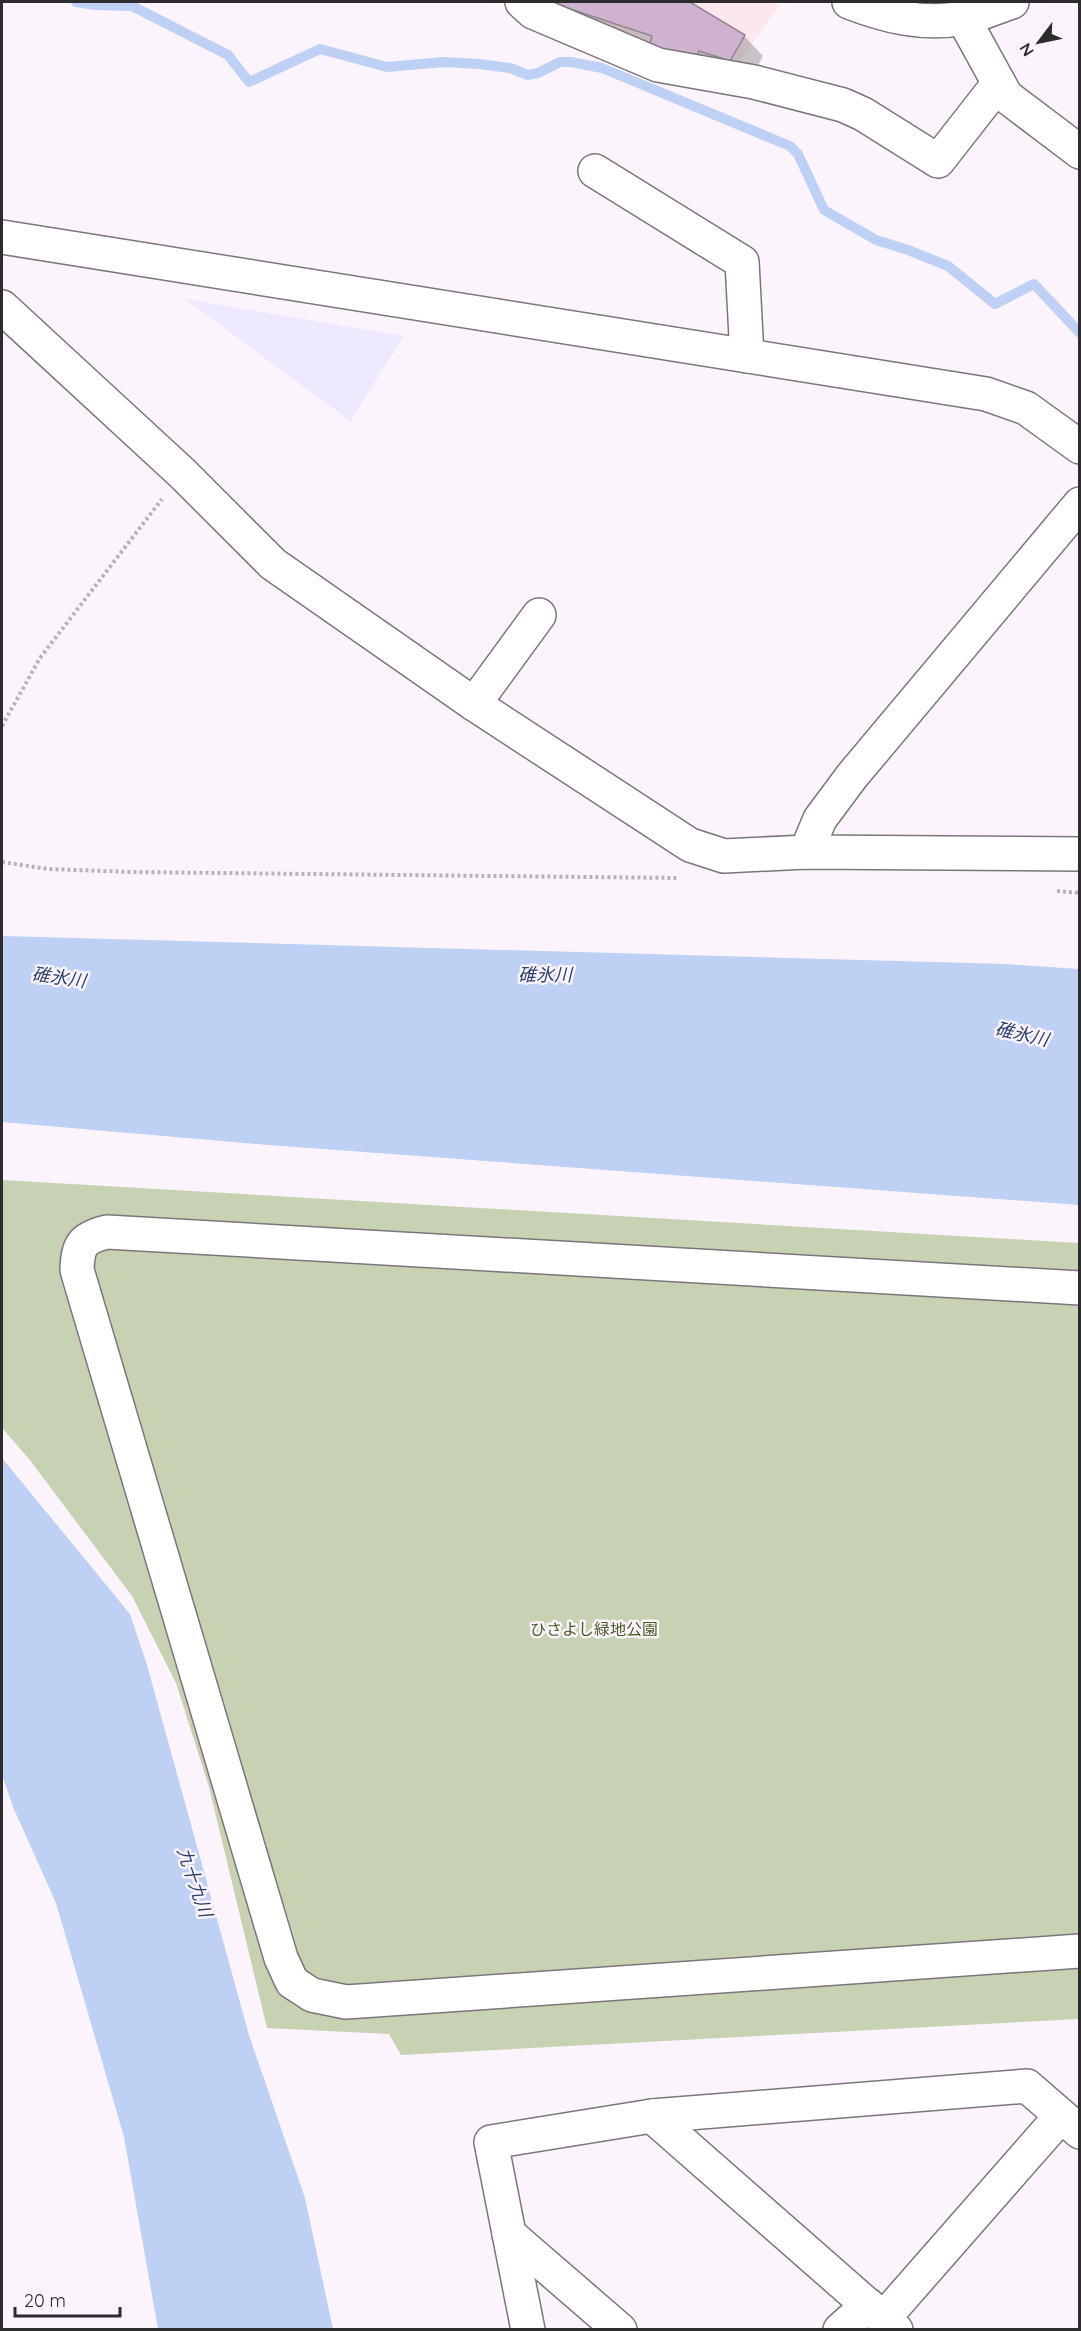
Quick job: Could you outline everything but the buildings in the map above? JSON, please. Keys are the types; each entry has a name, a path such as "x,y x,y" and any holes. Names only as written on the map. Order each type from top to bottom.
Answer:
{"street":[{"path":"522,2 533,12 658,65 754,82 843,105 863,114 938,161 999,83"},
{"path":"849,2 885,14 919,21 963,18 1012,2"},
{"path":"963,18 1006,96 1080,152"},
{"path":"595,171 742,262 747,356"},
{"path":"2,237 986,394 1026,408 1080,447"},
{"path":"2,307 182,473 273,564 474,704 690,846 724,856 806,852 1080,854"},
{"path":"806,852 820,819 852,776 1080,504"},
{"path":"474,704 539,615"},
{"path":"1080,1288 106,1232 89,1237 77,1251 77,1270 80,1282 281,1958 292,1982 312,1995 346,2002 1080,1951"},
{"path":"528,2330 491,2142 652,2116 1027,2086 1070,2124 882,2318 840,2330"},
{"path":"652,2116 882,2318"},
{"path":"509,2234 620,2330"}],"path":[{"path":"2,726 40,658 182,473"},
{"path":"2,862 48,869 129,872 680,878"},
{"path":"1056,891 1080,893"}],"shaded area":[{"path":"539,2 773,2 779,5 732,73 660,58"},
{"path":"185,299 404,336 350,421"}],"green space":[{"name":"ひさよし緑地公園","path":"2,1180 1079,1243 1079,2019 401,2055 389,2034 267,2028 209,1787 176,1683 132,1596 29,1459 2,1428"}],"water":[{"name":"碓氷川","path":"2,936 1006,964 1079,969 1079,1205 269,1145 2,1122"},
{"name":"九十九川","path":"2,1458 130,1614 147,1665 249,2035 305,2198 333,2329 158,2329 124,2137 56,1903 13,1807 2,1775"}],"waterway":[{"path":"76,2 132,6 228,55 249,82 320,49 387,67 444,62 510,68 528,75 538,73 560,62 602,68 790,146 798,154 824,210 876,240 948,266 995,304 1034,284 1080,333"}]}
